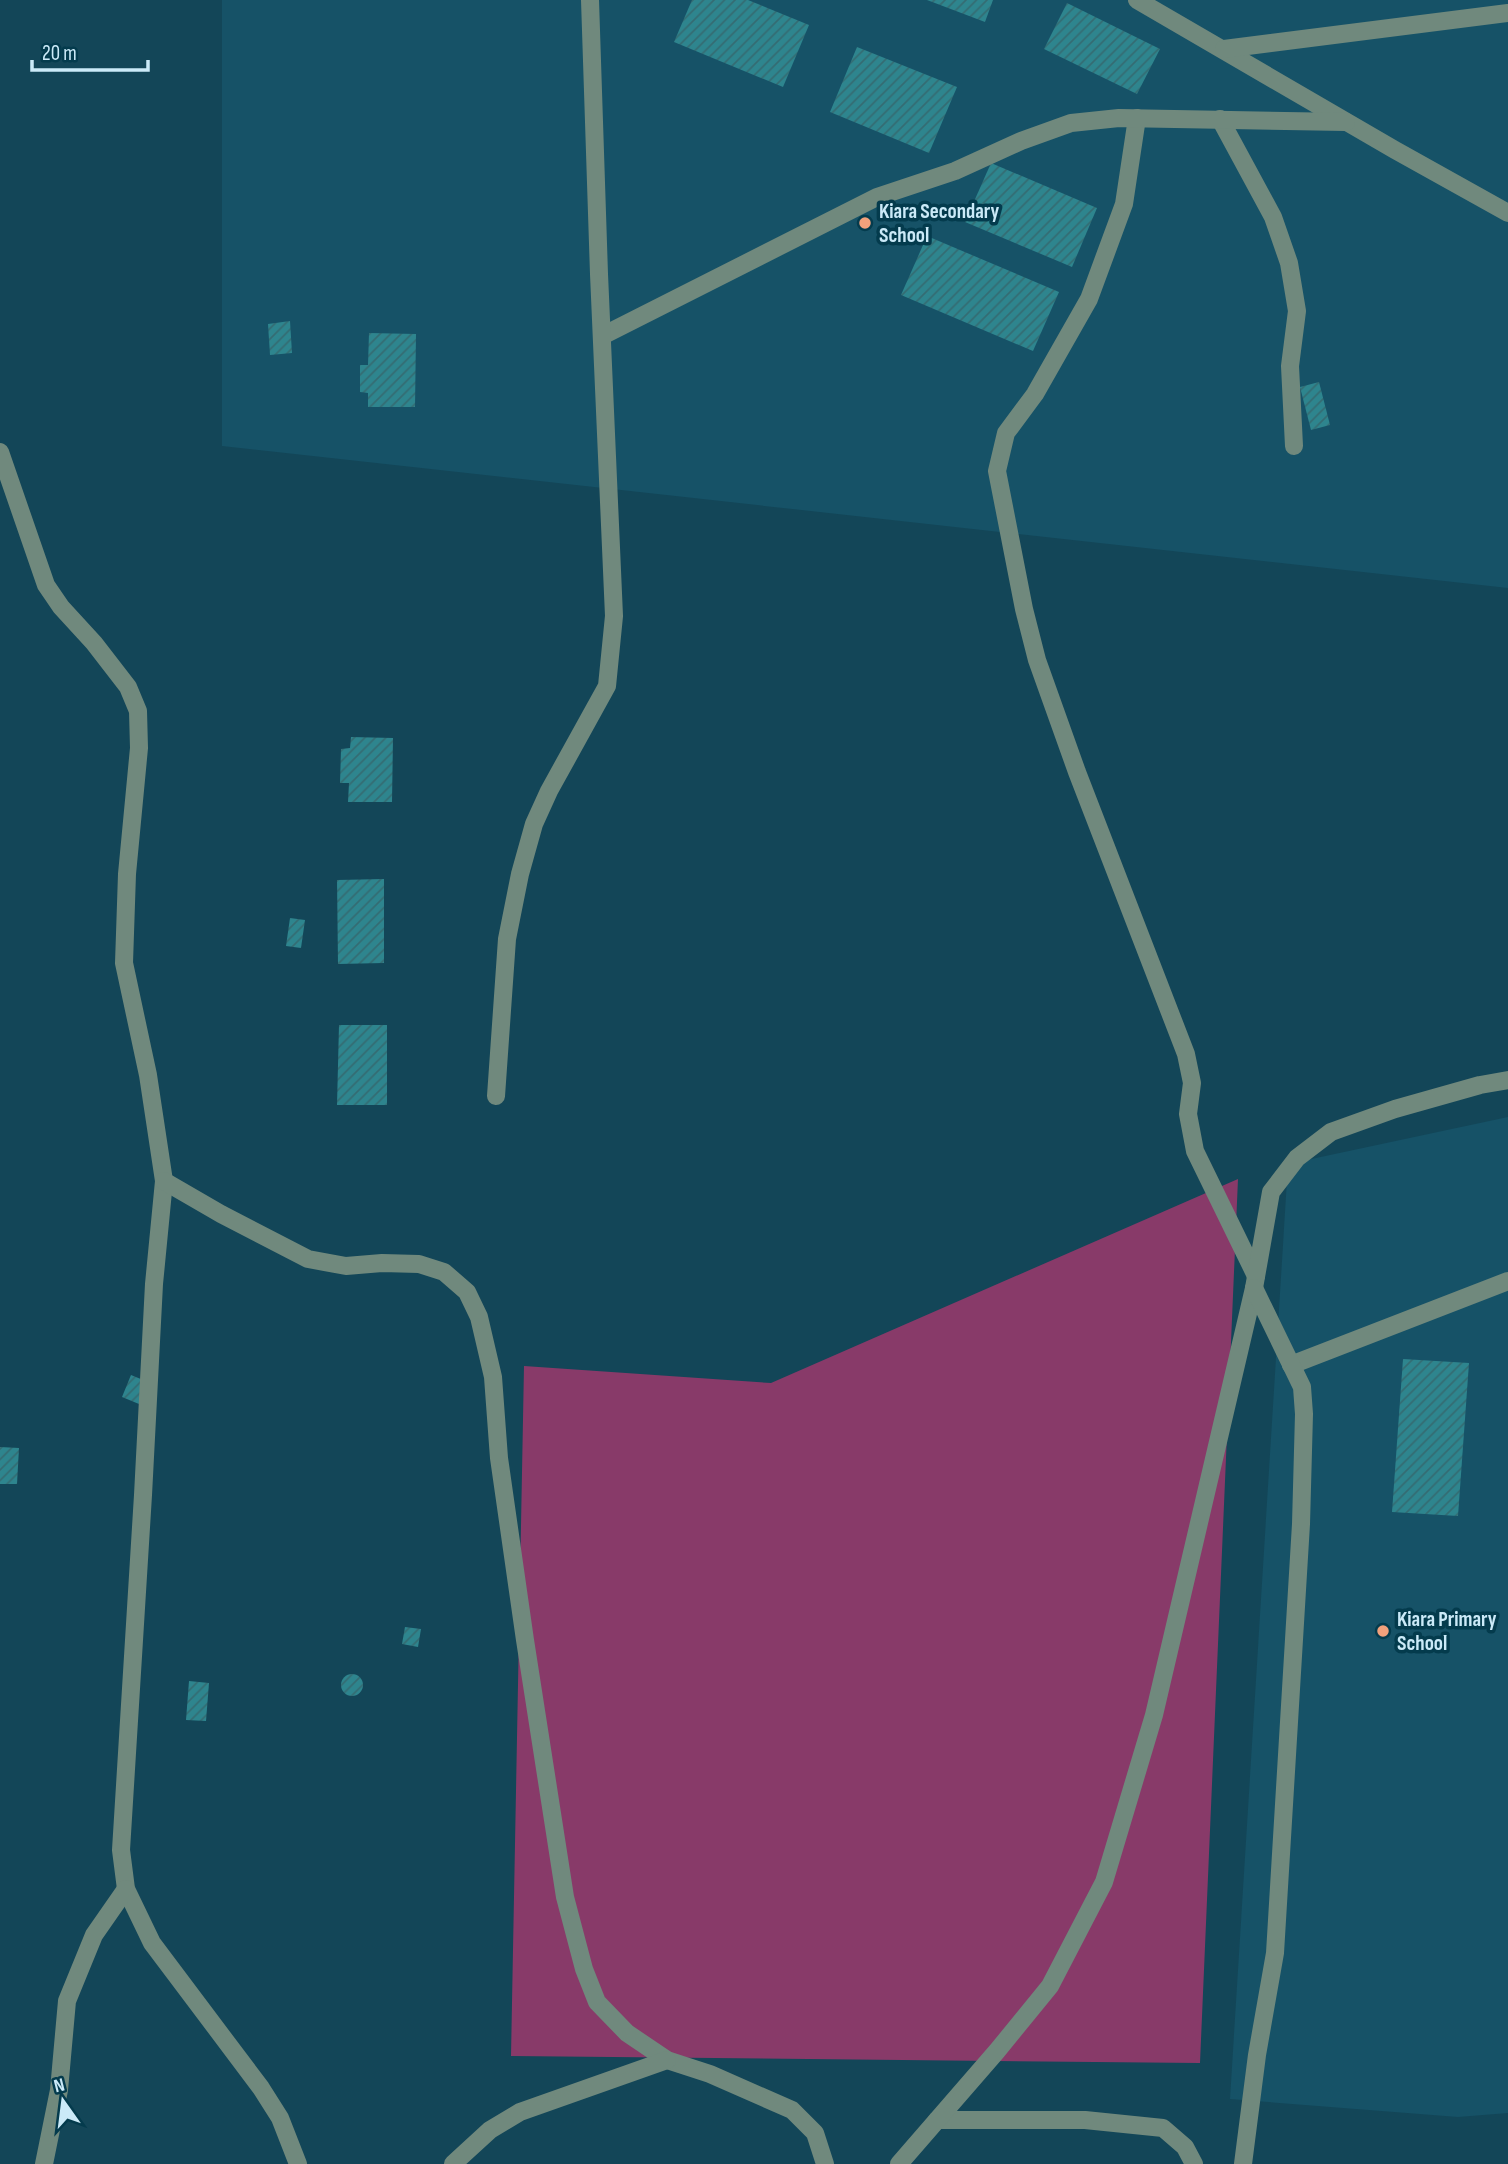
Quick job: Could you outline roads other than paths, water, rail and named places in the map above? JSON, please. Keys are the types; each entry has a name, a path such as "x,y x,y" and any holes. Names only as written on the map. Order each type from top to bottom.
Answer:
{"street":[{"path":"496,1096 507,939 520,874 534,824 607,686 614,616 590,0"},
{"path":"1137,0 1508,213"},
{"path":"1224,49 1508,13"},
{"path":"602,336 877,197 955,171 1021,141 1071,123 1119,118 1346,122"},
{"path":"1137,118 1124,204 1089,299 1035,394 1006,433 997,471 1024,609 1037,660 1077,772 1186,1054 1192,1083 1188,1114 1195,1151 1302,1387 1304,1414 1301,1524 1275,1953 1257,2055 1243,2164"},
{"path":"1220,119 1273,217 1289,263 1297,311 1290,366 1294,446"},
{"path":"0,452 46,584 61,607 94,643 128,687 138,711 139,748 127,874 124,963 148,1075 164,1181 154,1284 144,1495 121,1850 126,1889 152,1943 261,2088 280,2118 298,2164"},
{"path":"899,2164 1050,1986 1104,1882 1154,1715 1255,1282 1271,1192 1297,1157 1331,1132 1395,1109 1480,1085 1508,1080"},
{"path":"164,1181 308,1259 346,1266 419,1264 444,1272 467,1292 479,1317 493,1377 499,1458 565,1897 584,1969 597,2002 627,2033 667,2060 710,2074 792,2110 815,2133 825,2164"},
{"path":"1291,1365 1508,1281"},
{"path":"44,2164 59,2090 67,2001 94,1934 126,1889"},
{"path":"453,2164 490,2130 520,2112 667,2060"},
{"path":"937,2120 1085,2120 1163,2129 1185,2147 1194,2164"}],"place":[{"name":"Kiara Secondary School","path":"865,223"},
{"name":"Kiara Primary School","path":"1383,1631"}]}
